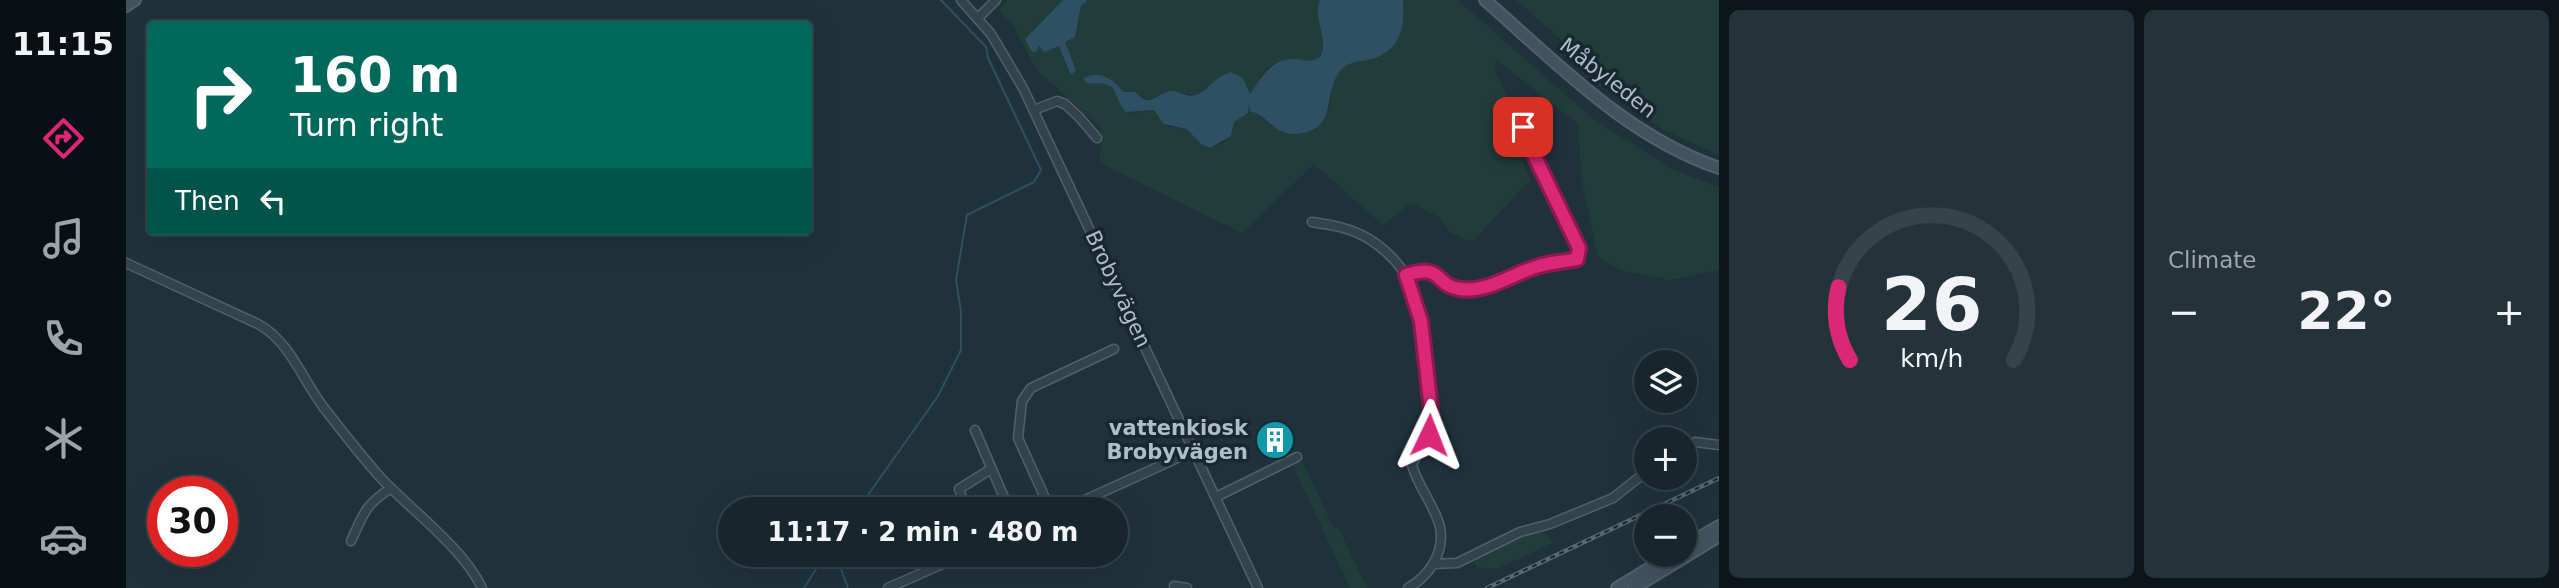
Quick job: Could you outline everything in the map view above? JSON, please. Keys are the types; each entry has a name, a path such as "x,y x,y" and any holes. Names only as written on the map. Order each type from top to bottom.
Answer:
{"street":[{"path":"126,6 135,0"},
{"name":"Brobyvägen","path":"961,0 1003,52 1034,110 1258,588"},
{"path":"978,18 996,0"},
{"name":"Måbyleden","path":"1485,0 1582,86 1628,121 1674,149 1719,168"},
{"path":"1034,110 1057,101 1065,104 1097,138"},
{"path":"1406,275 1423,270 1432,271 1460,289 1478,288 1496,284 1535,267 1577,259 1579,248 1523,127"},
{"path":"1312,222 1346,228 1370,239 1391,257 1406,275 1421,321 1432,427 1412,465 1440,528 1433,564 1419,581 1408,588"},
{"path":"126,263 269,332 287,350 321,405 391,488 466,563 482,588"},
{"path":"1045,497 1018,438 1022,401 1031,388 1114,349"},
{"path":"975,430 1004,497"},
{"path":"1697,442 1719,445"},
{"path":"1091,497 1193,450"},
{"path":"1216,497 1297,457"},
{"path":"962,497 959,489 991,469"},
{"path":"1433,564 1464,561 1520,532 1550,524 1613,498 1634,481"},
{"path":"351,541 358,520 366,508 391,488"},
{"path":"1697,539 1719,526"},
{"path":"1634,588 1719,536"},
{"path":"888,588 936,567"},
{"path":"1617,588 1651,567"},
{"path":"1174,586 1186,588"}],"green space":[{"path":"1008,0 1063,0 1025,39 1031,51 1036,52 1039,46 1049,49 1059,46 1076,70 1065,42 1077,31 1081,6 1088,0 1320,0 1323,43 1320,57 1306,62 1275,64 1267,68 1255,88 1254,100 1263,119 1272,126 1295,132 1309,131 1330,107 1332,87 1337,75 1346,65 1383,54 1396,42 1402,27 1403,0 1458,0 1593,119 1674,170 1719,187 1719,270 1670,280 1619,270 1598,257 1582,181 1578,124 1497,60 1494,69 1518,119 1514,138 1530,180 1472,242 1449,232 1439,217 1411,203 1383,225 1314,164 1242,233 1100,163 1101,128 1037,70 1013,26 999,10","holes":["1231,72 1237,75 1246,88 1248,112 1234,122 1227,139 1210,148 1197,140 1188,129 1168,126 1154,110 1129,113 1108,84 1088,84 1083,79 1100,76 1123,92 1131,92 1151,100 1165,93 1193,95 1226,74"]},
{"path":"1516,0 1719,0 1719,155 1662,129 1594,82 1598,72"},
{"path":"1303,462 1334,529 1338,527 1367,588 1350,588 1293,466"},
{"path":"1534,530 1542,530 1554,542 1497,569 1477,567 1474,563 1477,559"}],"water":[{"path":"1063,0 1088,0 1081,6 1075,37 1065,42 1076,70 1072,74 1059,46 1044,52 1039,46 1036,52 1031,51 1025,39"},
{"path":"1320,0 1403,0 1403,18 1396,42 1384,54 1353,63 1341,70 1332,87 1326,114 1316,128 1307,132 1296,134 1280,131 1250,111 1249,104 1248,113 1234,122 1231,136 1210,148 1201,144 1187,129 1164,124 1154,110 1126,112 1111,87 1088,84 1083,79 1100,75 1115,83 1123,92 1135,92 1150,100 1170,91 1190,96 1198,94 1231,72 1243,78 1250,94 1266,72 1277,63 1292,59 1309,61 1320,57 1323,43 1318,14"}],"waterway":[{"path":"866,497 938,396 961,350 961,312 956,280 967,215 1034,182 1041,170 988,58 986,47 941,0"},
{"path":"804,588 817,567"},
{"path":"840,567 848,588"}],"railway":[{"path":"1487,588 1719,478"}],"place":[{"name":"vattenkiosk Brobyvägen","path":"1275,440"}],"route":[{"path":"1429,435 1432,427 1430,390 1421,321 1406,275 1423,270 1432,271 1460,289 1478,288 1496,284 1548,263 1577,259 1579,248 1523,127"}]}
